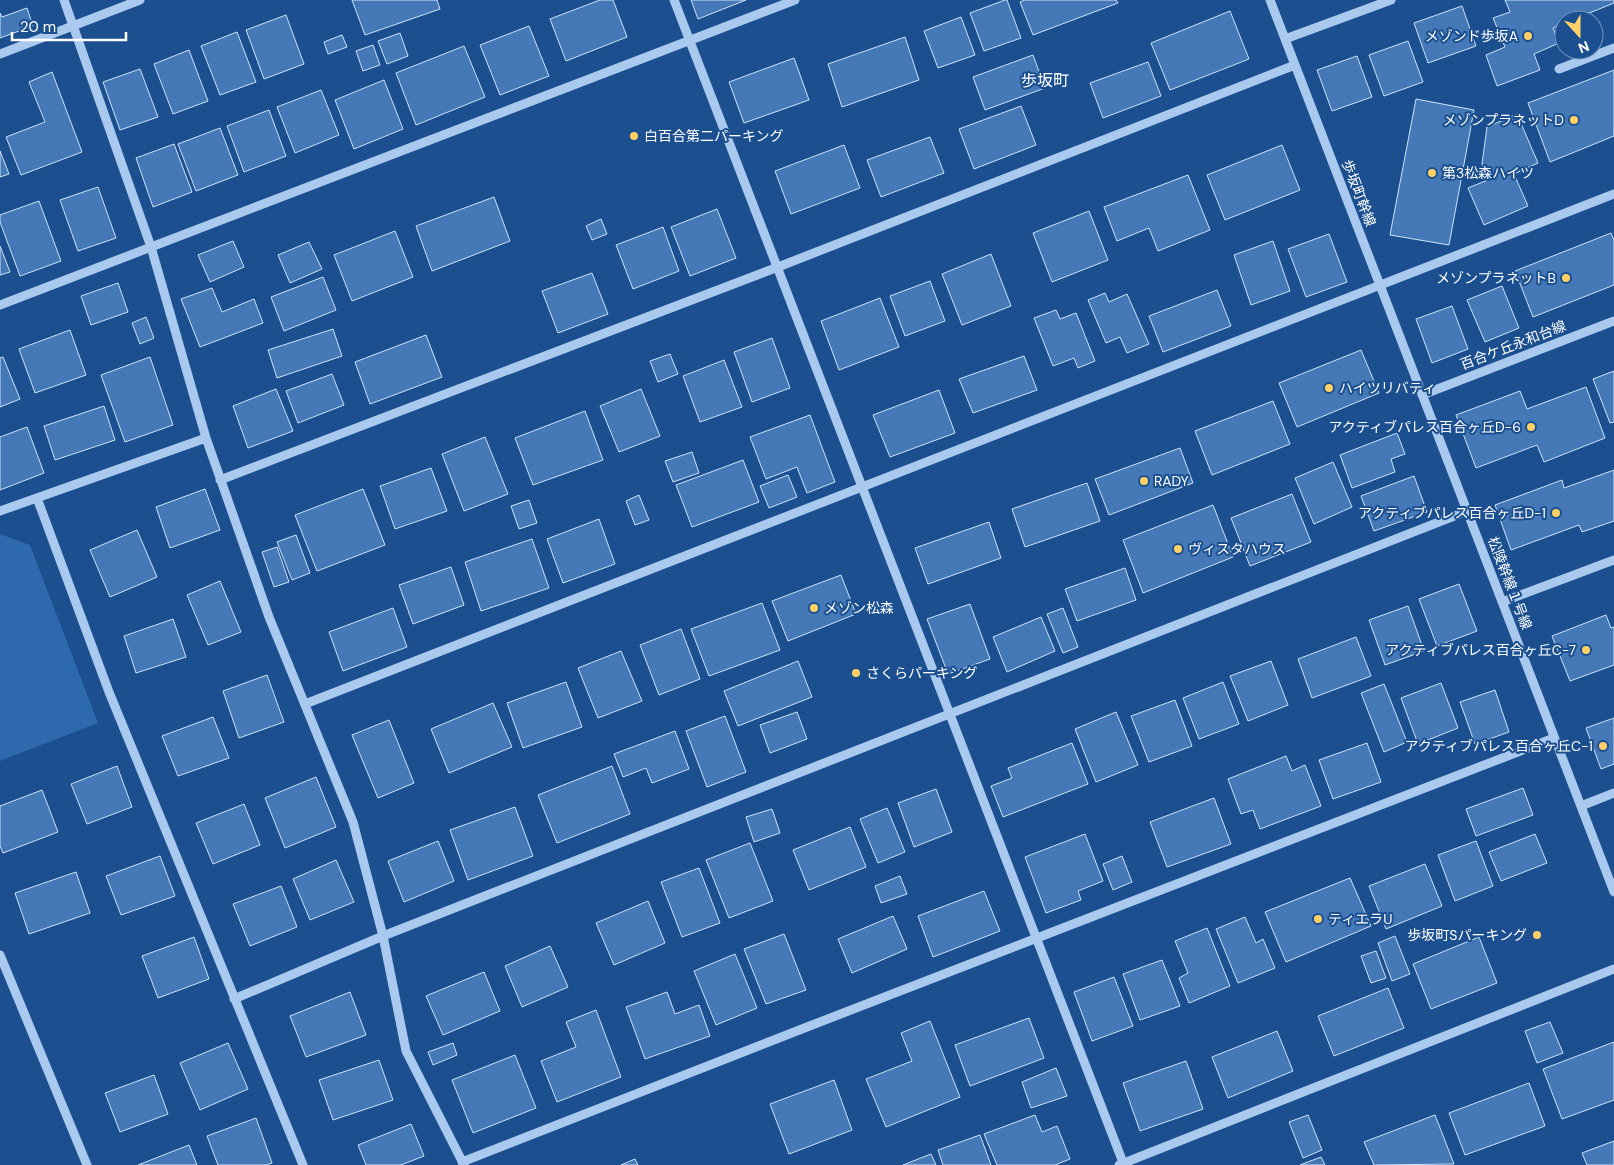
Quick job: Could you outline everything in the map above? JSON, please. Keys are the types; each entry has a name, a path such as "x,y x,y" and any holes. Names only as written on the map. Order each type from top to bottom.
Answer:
{"street":[{"path":"64,0 151,247 220,480 269,617 353,822 383,936 406,1051 463,1164 1037,938 1554,738"},
{"path":"0,54 140,0"},
{"path":"674,0 1037,938 1122,1164 1614,969"},
{"path":"0,305 795,0"},
{"name":"歩坂町幹線","path":"1270,0 1422,395"},
{"path":"1285,39 1392,0"},
{"path":"1559,69 1614,48"},
{"path":"220,480 778,267 1295,65"},
{"path":"304,704 863,488 1614,194"},
{"name":"百合ケ丘永和台線","path":"1422,395 1614,321"},
{"name":"松陵幹線１号線","path":"1422,395 1614,892"},
{"path":"0,511 206,438"},
{"path":"37,498 109,692 303,1165"},
{"path":"234,999 383,936 1467,510"},
{"path":"1502,602 1614,560"},
{"path":"1581,806 1614,793"},
{"path":"0,955 86,1165"}],"shaded area":[{"path":"0,534 30,545 98,723 0,761"}],"building":[{"path":"352,0 437,0 440,9 365,35"},
{"path":"600,0 613,0 627,37 566,61 550,19"},
{"path":"691,0 746,0 698,19"},
{"path":"1007,0 1021,38 984,51 970,13"},
{"path":"1025,0 1116,0 1118,3 1033,35 1020,2"},
{"name":"メゾンド歩坂A","path":"1505,0 1614,0 1614,3 1597,10 1554,10 1554,45 1534,54 1540,70 1497,86 1486,55 1505,47 1493,18 1510,12"},
{"path":"1462,6 1476,46 1428,63 1414,23"},
{"path":"27,8 33,26 0,38 0,13 2,17"},
{"path":"1230,11 1249,59 1170,90 1151,43"},
{"path":"286,15 304,64 264,79 246,30"},
{"path":"961,17 975,55 938,68 924,31"},
{"path":"529,26 549,76 500,95 480,45"},
{"path":"237,32 256,82 220,95 201,46"},
{"path":"400,33 408,56 387,64 378,41"},
{"path":"342,35 347,47 328,54 324,42"},
{"path":"905,37 919,80 842,107 828,64"},
{"path":"1408,41 1423,82 1384,96 1369,55"},
{"path":"373,45 380,65 363,71 356,51"},
{"path":"464,46 485,97 416,125 396,73"},
{"path":"189,50 208,101 173,114 154,64"},
{"path":"1033,55 1045,88 985,110 973,77"},
{"path":"1357,56 1372,97 1332,111 1317,70"},
{"path":"794,58 809,100 744,123 729,82"},
{"path":"1148,62 1161,96 1103,118 1090,83"},
{"path":"140,69 158,117 120,130 103,82"},
{"name":"メゾンプラネットD","path":"1614,70 1614,136 1550,162 1528,103"},
{"path":"52,72 82,152 21,175 6,137 45,122 29,82"},
{"path":"384,80 403,129 354,149 335,100"},
{"path":"321,90 339,135 295,153 277,107"},
{"name":"第3松森ハイツ","path":"1416,99 1474,110 1449,245 1390,235"},
{"path":"1021,106 1036,145 974,169 959,129"},
{"path":"269,110 286,156 244,172 227,126"},
{"path":"1517,114 1538,163 1514,174 1528,206 1484,225 1468,188 1488,180 1482,164 1487,127"},
{"path":"220,128 238,175 196,191 178,144"},
{"path":"930,137 944,173 881,197 867,160"},
{"path":"174,144 192,192 153,207 136,158"},
{"path":"844,145 860,188 791,214 775,171"},
{"path":"1282,145 1300,190 1225,220 1207,175"},
{"path":"0,151 9,174 0,177"},
{"path":"1188,175 1210,230 1158,251 1149,228 1117,241 1104,207"},
{"path":"98,187 116,238 78,251 60,200"},
{"path":"494,197 510,241 432,271 416,226"},
{"path":"39,201 61,261 20,276 0,222 0,215"},
{"path":"717,209 736,258 690,276 671,227"},
{"path":"1089,211 1108,260 1052,282 1033,233"},
{"path":"601,219 607,234 592,240 586,226"},
{"path":"663,227 679,271 633,289 616,245"},
{"path":"395,231 413,277 352,301 334,255"},
{"name":"メゾンプラネットB","path":"1611,233 1614,240 1614,285 1533,317 1515,271"},
{"path":"1329,234 1347,282 1306,297 1288,249"},
{"path":"233,241 244,267 210,282 198,255"},
{"path":"1273,241 1290,291 1251,305 1234,255"},
{"path":"309,242 322,269 290,283 278,255"},
{"path":"0,246 10,272 0,275"},
{"path":"991,254 1011,306 962,325 942,274"},
{"path":"592,273 608,314 558,333 542,291"},
{"path":"323,277 336,310 284,331 271,297"},
{"path":"930,281 945,321 905,336 890,296"},
{"path":"118,283 128,312 91,325 81,296"},
{"path":"1502,286 1519,328 1485,342 1467,300"},
{"path":"212,288 222,312 254,299 263,323 200,347 181,299"},
{"path":"1217,290 1231,326 1163,352 1149,316"},
{"path":"1105,293 1109,302 1127,294 1149,344 1127,353 1120,337 1106,343 1088,300"},
{"path":"880,298 899,347 839,370 821,321"},
{"path":"1452,306 1468,349 1432,363 1416,319"},
{"path":"1056,310 1060,319 1076,313 1095,361 1078,368 1074,358 1053,366 1034,318"},
{"path":"146,317 154,338 140,344 132,323"},
{"path":"333,329 342,356 277,378 268,350"},
{"path":"70,330 86,375 35,393 19,349"},
{"path":"426,335 442,377 370,404 355,362"},
{"path":"772,338 790,388 752,402 734,352"},
{"name":"ハイツリバティ","path":"1361,350 1379,393 1297,427 1279,383"},
{"path":"670,354 678,374 658,382 650,361"},
{"path":"1024,356 1037,390 973,413 959,379"},
{"path":"3,357 20,399 0,407 0,358"},
{"path":"150,357 173,425 125,442 101,375"},
{"path":"724,360 742,407 700,422 683,376"},
{"path":"1614,371 1614,422 1610,423 1593,379"},
{"path":"332,374 344,405 298,423 286,391"},
{"name":"アクティブパレス百合ヶ丘D-6","path":"1586,387 1605,438 1544,462 1537,445 1476,468 1456,415 1520,391 1527,409"},
{"path":"276,389 293,431 248,448 233,406"},
{"path":"641,389 660,436 619,452 600,406"},
{"path":"939,390 955,433 890,457 873,415"},
{"path":"1273,401 1290,444 1212,475 1195,431"},
{"path":"104,406 115,440 55,460 44,426"},
{"path":"585,411 603,460 533,485 515,438"},
{"path":"810,415 835,482 807,493 797,467 766,479 750,437"},
{"path":"27,427 44,473 0,490 0,437"},
{"path":"1397,433 1405,454 1391,459 1395,472 1352,488 1340,455"},
{"path":"485,437 508,494 464,511 442,454"},
{"name":"RADY","path":"1180,448 1193,483 1109,515 1095,479"},
{"path":"692,452 699,473 673,482 665,461"},
{"path":"743,460 759,502 692,527 676,485"},
{"path":"1333,462 1352,507 1314,524 1295,478"},
{"path":"431,468 447,511 395,529 380,486"},
{"name":"アクティブパレス百合ヶ丘D-1","path":"1614,470 1614,521 1582,532 1579,525 1511,550 1495,505 1562,480 1564,488"},
{"path":"788,475 797,497 769,508 760,486"},
{"path":"1414,476 1427,512 1374,531 1361,496"},
{"path":"1087,483 1100,521 1025,547 1012,509"},
{"path":"205,489 220,530 170,548 156,507"},
{"path":"363,489 385,545 317,571 295,515"},
{"path":"1292,494 1311,542 1250,566 1231,518"},
{"path":"639,495 649,520 635,525 626,501"},
{"path":"529,500 537,523 519,529 511,506"},
{"name":"ヴィスタハウス","path":"1213,505 1233,557 1143,593 1123,540"},
{"path":"599,519 615,564 563,583 547,539"},
{"path":"989,522 1001,558 928,584 915,548"},
{"path":"137,530 157,577 110,597 90,550"},
{"path":"296,535 310,573 292,580 277,542"},
{"path":"532,539 549,588 481,611 465,562"},
{"path":"277,547 289,582 274,587 262,552"},
{"path":"451,567 464,605 413,624 399,585"},
{"path":"1125,568 1136,600 1077,621 1065,589"},
{"name":"メゾン松森","path":"841,575 856,614 788,641 772,601"},
{"path":"220,581 241,632 208,645 187,595"},
{"path":"1459,584 1477,631 1437,646 1419,599"},
{"path":"762,603 780,650 709,676 691,629"},
{"path":"970,604 990,659 948,674 927,619"},
{"path":"1408,606 1424,651 1385,665 1369,620"},
{"path":"393,608 407,647 343,671 329,632"},
{"path":"1063,608 1078,647 1063,653 1047,614"},
{"name":"アクティブパレス百合ヶ丘C-7","path":"1606,615 1611,628 1614,627 1614,665 1570,681 1552,636"},
{"path":"1041,617 1055,651 1007,672 993,637"},
{"path":"173,619 186,657 136,673 124,636"},
{"path":"681,629 700,679 659,695 640,645"},
{"path":"1356,637 1371,676 1312,698 1298,659"},
{"path":"621,651 642,701 598,718 578,668"},
{"path":"798,661 812,697 738,726 724,691"},
{"path":"1271,661 1288,705 1248,721 1230,676"},
{"path":"267,675 284,722 239,738 223,691"},
{"path":"566,682 582,727 523,748 507,703"},
{"path":"1223,682 1239,724 1199,739 1183,698"},
{"path":"1441,683 1458,728 1418,744 1401,698"},
{"path":"1384,684 1407,742 1384,752 1361,693"},
{"path":"1495,690 1509,732 1475,744 1460,702"},
{"path":"1175,700 1192,746 1149,762 1131,716"},
{"path":"493,703 512,747 449,773 431,729"},
{"path":"797,712 807,739 770,753 760,725"},
{"path":"1116,712 1138,765 1096,782 1075,729"},
{"path":"725,716 746,772 707,787 686,731"},
{"path":"213,717 229,758 178,776 162,736"},
{"name":"アクティブパレス百合ヶ丘C-1","path":"1614,718 1614,764 1601,769 1586,728"},
{"path":"389,720 414,783 378,798 352,735"},
{"path":"675,731 689,769 652,783 646,768 623,777 614,754"},
{"path":"1072,743 1088,784 1003,817 991,786 1012,778 1008,768"},
{"path":"1367,743 1381,782 1333,799 1319,760"},
{"path":"1286,756 1292,771 1305,765 1321,806 1260,829 1253,810 1241,814 1228,779"},
{"path":"117,766 132,807 87,824 71,784"},
{"path":"612,766 630,814 557,843 538,795"},
{"path":"316,777 336,827 285,848 265,798"},
{"path":"1523,788 1533,815 1476,836 1466,809"},
{"path":"936,789 952,832 914,847 898,803"},
{"path":"42,790 58,832 3,853 0,846 0,806"},
{"path":"1214,798 1231,844 1167,867 1150,822"},
{"path":"244,804 260,845 213,864 196,823"},
{"path":"515,807 533,856 468,880 450,830"},
{"path":"887,808 905,852 878,863 860,819"},
{"path":"772,809 780,833 754,842 746,817"},
{"path":"850,827 866,867 809,890 793,850"},
{"path":"1085,834 1103,881 1078,891 1081,900 1046,913 1025,857"},
{"path":"1535,834 1547,863 1501,881 1489,852"},
{"path":"438,841 454,881 404,902 388,861"},
{"path":"1476,841 1493,886 1455,901 1438,855"},
{"path":"750,843 773,901 729,918 706,860"},
{"path":"160,856 175,896 121,915 106,876"},
{"path":"1122,856 1132,882 1113,890 1103,864"},
{"path":"336,860 354,902 310,920 293,879"},
{"path":"1425,864 1442,906 1386,929 1369,886"},
{"path":"699,868 720,923 682,937 661,882"},
{"path":"76,872 90,913 29,934 15,893"},
{"path":"900,876 907,894 881,903 875,886"},
{"name":"ティエラU","path":"1350,878 1371,926 1286,962 1265,912"},
{"path":"281,886 297,927 250,946 233,904"},
{"path":"984,891 1000,931 933,957 918,916"},
{"path":"648,901 665,943 614,965 596,923"},
{"path":"893,916 907,949 852,973 838,939"},
{"path":"1245,917 1256,943 1263,939 1275,968 1238,983 1216,929"},
{"path":"1207,928 1230,986 1189,1003 1179,978 1188,973 1175,941"},
{"path":"784,934 806,990 766,1004 744,949"},
{"path":"1395,936 1410,974 1392,981 1378,943"},
{"path":"194,937 209,979 158,998 142,956"},
{"path":"1479,937 1497,983 1431,1009 1413,964"},
{"path":"550,946 568,987 522,1007 505,966"},
{"path":"1376,951 1386,978 1371,983 1361,956"},
{"path":"735,954 757,1008 716,1025 694,971"},
{"path":"1162,960 1180,1006 1140,1020 1123,974"},
{"path":"484,972 500,1011 443,1035 426,996"},
{"path":"1114,977 1133,1026 1092,1041 1074,992"},
{"path":"1388,988 1404,1028 1334,1056 1318,1016"},
{"path":"350,992 366,1035 306,1057 290,1016"},
{"path":"667,992 675,1014 699,1005 710,1036 645,1059 626,1007"},
{"path":"596,1010 621,1077 557,1102 541,1061 576,1047 566,1022"},
{"path":"1029,1018 1044,1058 970,1086 955,1045"},
{"path":"930,1021 960,1097 886,1127 866,1079 912,1061 901,1033"},
{"path":"1550,1022 1563,1053 1537,1063 1525,1031"},
{"path":"1277,1031 1293,1071 1228,1098 1212,1057"},
{"path":"1614,1042 1614,1100 1562,1119 1543,1069"},
{"path":"228,1043 248,1089 200,1110 180,1063"},
{"path":"453,1043 457,1055 433,1065 428,1052"},
{"path":"515,1055 536,1108 473,1133 452,1080"},
{"path":"379,1060 393,1100 333,1120 319,1080"},
{"path":"1186,1061 1203,1109 1140,1131 1123,1083"},
{"path":"1056,1068 1067,1096 1031,1108 1022,1082"},
{"path":"154,1075 168,1114 120,1132 105,1093"},
{"path":"834,1080 852,1130 789,1154 770,1104"},
{"path":"1529,1083 1545,1126 1465,1155 1449,1113"},
{"path":"1035,1115 1042,1132 1057,1126 1070,1159 1055,1165 997,1165 984,1134"},
{"path":"1308,1115 1322,1150 1303,1158 1289,1122"},
{"path":"1435,1115 1454,1164 1374,1165 1364,1142"},
{"path":"256,1118 272,1163 266,1165 218,1165 207,1136"},
{"path":"411,1124 424,1156 401,1165 366,1165 358,1145"},
{"path":"980,1135 991,1165 943,1165 938,1150"},
{"path":"1614,1141 1614,1165 1587,1165 1582,1153"},
{"path":"189,1145 197,1165 138,1165"},
{"path":"931,1154 936,1165 903,1165"},
{"path":"1321,1157 1325,1165 1300,1165"},
{"path":"635,1159 638,1165 621,1165"}],"place":[{"name":"メゾンド歩坂A","path":"1528,36"},
{"name":"メゾンプラネットD","path":"1574,120"},
{"name":"白百合第二パーキング","path":"634,136"},
{"name":"第3松森ハイツ","path":"1432,173"},
{"name":"メゾンプラネットB","path":"1566,278"},
{"name":"ハイツリバティ","path":"1329,388"},
{"name":"アクティブパレス百合ヶ丘D-6","path":"1531,427"},
{"name":"RADY","path":"1144,481"},
{"name":"アクティブパレス百合ヶ丘D-1","path":"1556,513"},
{"name":"ヴィスタハウス","path":"1178,549"},
{"name":"メゾン松森","path":"814,608"},
{"name":"アクティブパレス百合ヶ丘C-7","path":"1586,650"},
{"name":"さくらパーキング","path":"856,673"},
{"name":"アクティブパレス百合ヶ丘C-1","path":"1603,746"},
{"name":"ティエラU","path":"1318,919"},
{"name":"歩坂町Sパーキング","path":"1537,935"}],"district":[{"name":"歩坂町","path":"1045,80"}]}
